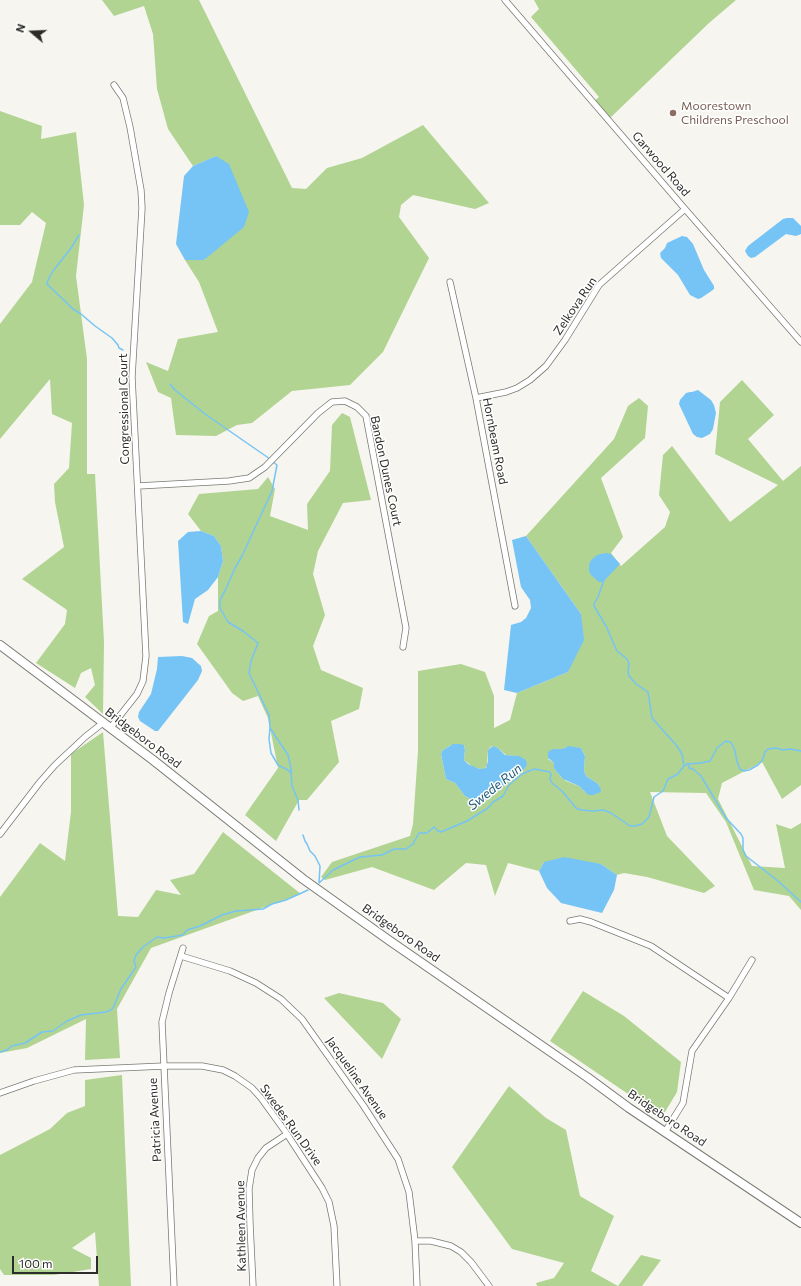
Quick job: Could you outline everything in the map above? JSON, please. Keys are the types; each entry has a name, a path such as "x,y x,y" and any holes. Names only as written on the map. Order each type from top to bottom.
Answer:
{"main road":[{"name":"Bridgeboro Road","path":"0,645 163,767 309,884 665,1132 801,1223"}],"street":[{"name":"Garwood Road","path":"505,0 684,209 801,342"},
{"name":"Congressional Court","path":"0,834 55,765 85,737 108,725 137,694 143,680 146,656 132,377 142,208 141,190 130,127 123,98 114,85"},
{"name":"Zelkova Run","path":"476,398 506,392 530,380 546,366 565,340 599,285 684,209"},
{"name":"Hornbeam Road","path":"450,282 476,398 515,606"},
{"name":"Bandon Dunes Court","path":"138,486 229,481 249,478 265,467 318,413 332,402 345,401 357,407 366,416 406,628 403,648"},
{"path":"570,921 580,919 591,922 651,946 729,998"},
{"name":"Patricia Avenue","path":"174,1286 162,1022 183,948"},
{"name":"Jacqueline Avenue","path":"181,956 230,971 256,982 281,999 302,1019 363,1104 398,1158 408,1192 415,1241 417,1286"},
{"path":"665,1132 683,1103 692,1051 729,998 752,960"},
{"name":"Swedes Run Drive","path":"0,1093 34,1080 74,1070 202,1066 223,1070 235,1076 252,1088 261,1098 287,1134 322,1188 329,1202 334,1226 337,1286"},
{"name":"Kathleen Avenue","path":"252,1286 249,1189 252,1170 258,1158 266,1148 287,1134"},
{"path":"415,1241 431,1241 451,1246 461,1252 471,1262 489,1286"}],"green space":[{"path":"102,0 199,0 292,188 306,189 327,168 362,158 423,125 489,203 475,209 413,195 401,205 399,217 429,258 383,352 350,385 292,391 252,423 237,425 216,436 176,435 171,398 158,392 146,362 168,371 178,339 218,332 199,282 185,260 205,260 216,156 193,166 168,129 157,89 153,34 144,6 114,16"},
{"path":"534,0 736,0 709,23 609,119 594,101 599,97 531,17 539,9"},
{"path":"0,111 42,126 41,139 76,132 84,205 76,276 87,359 87,474 95,474 104,642 103,714 85,697 95,685 91,668 81,673 75,688 36,663 65,624 67,610 22,579 64,547 55,502 54,484 69,468 72,423 52,414 50,379 0,439 0,324 32,282 46,223 32,212 20,225 0,225"},
{"path":"742,380 774,415 748,439 783,481 801,466 801,785 782,799 762,762 722,783 718,799 752,866 785,868 776,824 791,829 801,823 801,910 789,896 754,890 726,822 706,793 650,792 667,836 715,886 704,893 647,877 624,873 617,875 601,864 544,862 539,871 508,863 495,896 486,865 466,863 434,890 372,867 325,880 321,877 332,862 410,836 413,824 418,751 418,671 461,664 485,672 494,696 494,728 510,720 517,693 568,672 581,614 526,536 614,439 628,406 639,398 648,406 645,438 601,478 623,537 611,553 621,566 665,527 670,512 659,495 663,455 672,446 730,522 778,485 715,454 720,402","holes":["451,745 464,745 464,760 473,767 484,769 487,766 488,750 492,746 498,748 506,755 517,756 525,759 526,767 521,773 510,776 505,784 494,795 483,803 477,803 465,796 455,783 446,779 441,754 443,750","566,747 581,748 585,756 584,771 586,776 597,783 600,787 586,793 579,786 566,781 561,777 554,768 554,763 548,759"]},
{"path":"342,413 350,417 371,500 343,503 318,551 313,574 325,615 313,646 321,670 363,688 359,709 331,721 339,762 307,800 299,800 276,841 245,815 278,768 268,718 258,696 243,701 232,693 197,644 209,616 218,611 218,577 223,561 221,546 214,536 201,531 188,514 199,494 258,489 268,477 275,489 270,516 308,530 307,504 330,471 332,425"},
{"path":"103,732 118,916 138,917 156,890 181,895 170,880 194,874 223,832 301,894 151,948 117,1009 120,1058 85,1060 86,1019 27,1048 0,1053 0,897 40,843 65,861 71,812 71,754"},
{"path":"583,991 624,1016 681,1062 677,1092 662,1117 550,1041"},
{"path":"339,993 383,1003 401,1019 382,1059 324,998"},
{"path":"122,1075 131,1286 99,1286 95,1232 72,1248 91,1258 91,1269 54,1275 4,1275 0,1269 0,1155 50,1129 67,1113 85,1106 85,1080"},
{"path":"509,1086 546,1118 566,1130 580,1196 614,1216 591,1271 618,1286 537,1286 536,1283 554,1278 564,1263 512,1249 452,1167"},
{"path":"641,1255 661,1260 642,1286 618,1286"}],"water":[{"path":"216,156 229,164 249,212 244,227 204,260 185,260 176,244 184,176 193,166"},
{"path":"793,218 801,226 801,234 796,236 786,234 755,257 751,258 748,256 745,251 748,246 783,219"},
{"path":"682,236 687,237 693,244 704,270 714,286 714,289 698,299 690,295 678,275 661,258 660,253 665,248 667,243"},
{"path":"698,390 711,400 716,413 713,429 710,434 702,438 693,434 679,404 680,400 686,393"},
{"path":"201,531 214,536 221,546 223,561 218,577 208,590 195,599 188,624 183,622 178,541 188,532"},
{"path":"526,536 581,614 584,640 568,672 517,693 504,690 511,625 521,622 526,618 531,608 530,600 521,587 512,540"},
{"path":"606,553 611,554 620,564 603,582 599,582 591,575 589,565 591,560 597,555"},
{"path":"182,656 192,658 201,666 202,671 198,680 158,731 155,731 140,721 138,717 139,712 151,694 157,669 158,657"},
{"path":"453,744 464,745 464,760 468,764 477,768 486,768 488,761 488,750 493,746 498,748 505,755 519,756 525,759 527,763 526,767 521,773 510,776 505,784 494,795 481,803 477,803 465,796 455,783 446,779 441,754 443,750"},
{"path":"569,746 581,748 585,756 584,771 586,776 597,783 601,792 589,795 579,786 563,779 556,771 554,768 554,763 548,758 548,752 553,749 562,749"},
{"path":"564,857 601,864 617,875 614,890 602,913 561,903 547,888 539,871 544,862"}],"waterway":[{"path":"79,235 53,271 47,284 73,309 112,338 119,348 123,350"},
{"path":"170,384 175,390 205,414 270,459"},
{"path":"273,462 277,465 272,491 222,596 220,608 228,622 243,631 258,643 251,661 249,673 269,715 269,739 271,753 278,765 291,773"},
{"path":"605,577 594,606 606,626 617,651 627,659 629,663 629,676 636,684 648,692 652,718 677,746 682,754 684,766"},
{"path":"270,728 288,755 291,768 292,786 298,800 299,810"},
{"name":"Swede Run","path":"319,883 333,870 360,857 382,855 394,849 406,849 413,844 419,833 427,833 434,827 441,832 467,821 488,808 493,802 503,796 509,785 522,774 534,769 550,772 550,779 552,783 562,791 576,808 594,811 603,810 611,813 630,826 635,826 642,824 649,817 654,797 663,791 668,779 678,774 687,764 710,761 717,748 726,741 732,744 740,769 744,771 758,765 762,761 765,752 768,749 776,748 801,751"},
{"path":"688,764 689,768 693,769 701,776 726,818 741,834 743,838 743,850 746,856 778,881 801,902"},
{"path":"303,835 310,851 315,856 320,866 319,883"},
{"name":"Swede Run","path":"0,1052 7,1050 12,1046 25,1043 42,1032 53,1031 67,1021 81,1015 111,1010 121,989 136,967 134,961 136,955 143,947 157,937 164,938 183,935 187,930 200,926 222,915 236,911 263,909 308,890"}],"place":[{"name":"Moorestown Childrens Preschool","path":"673,113"}]}
